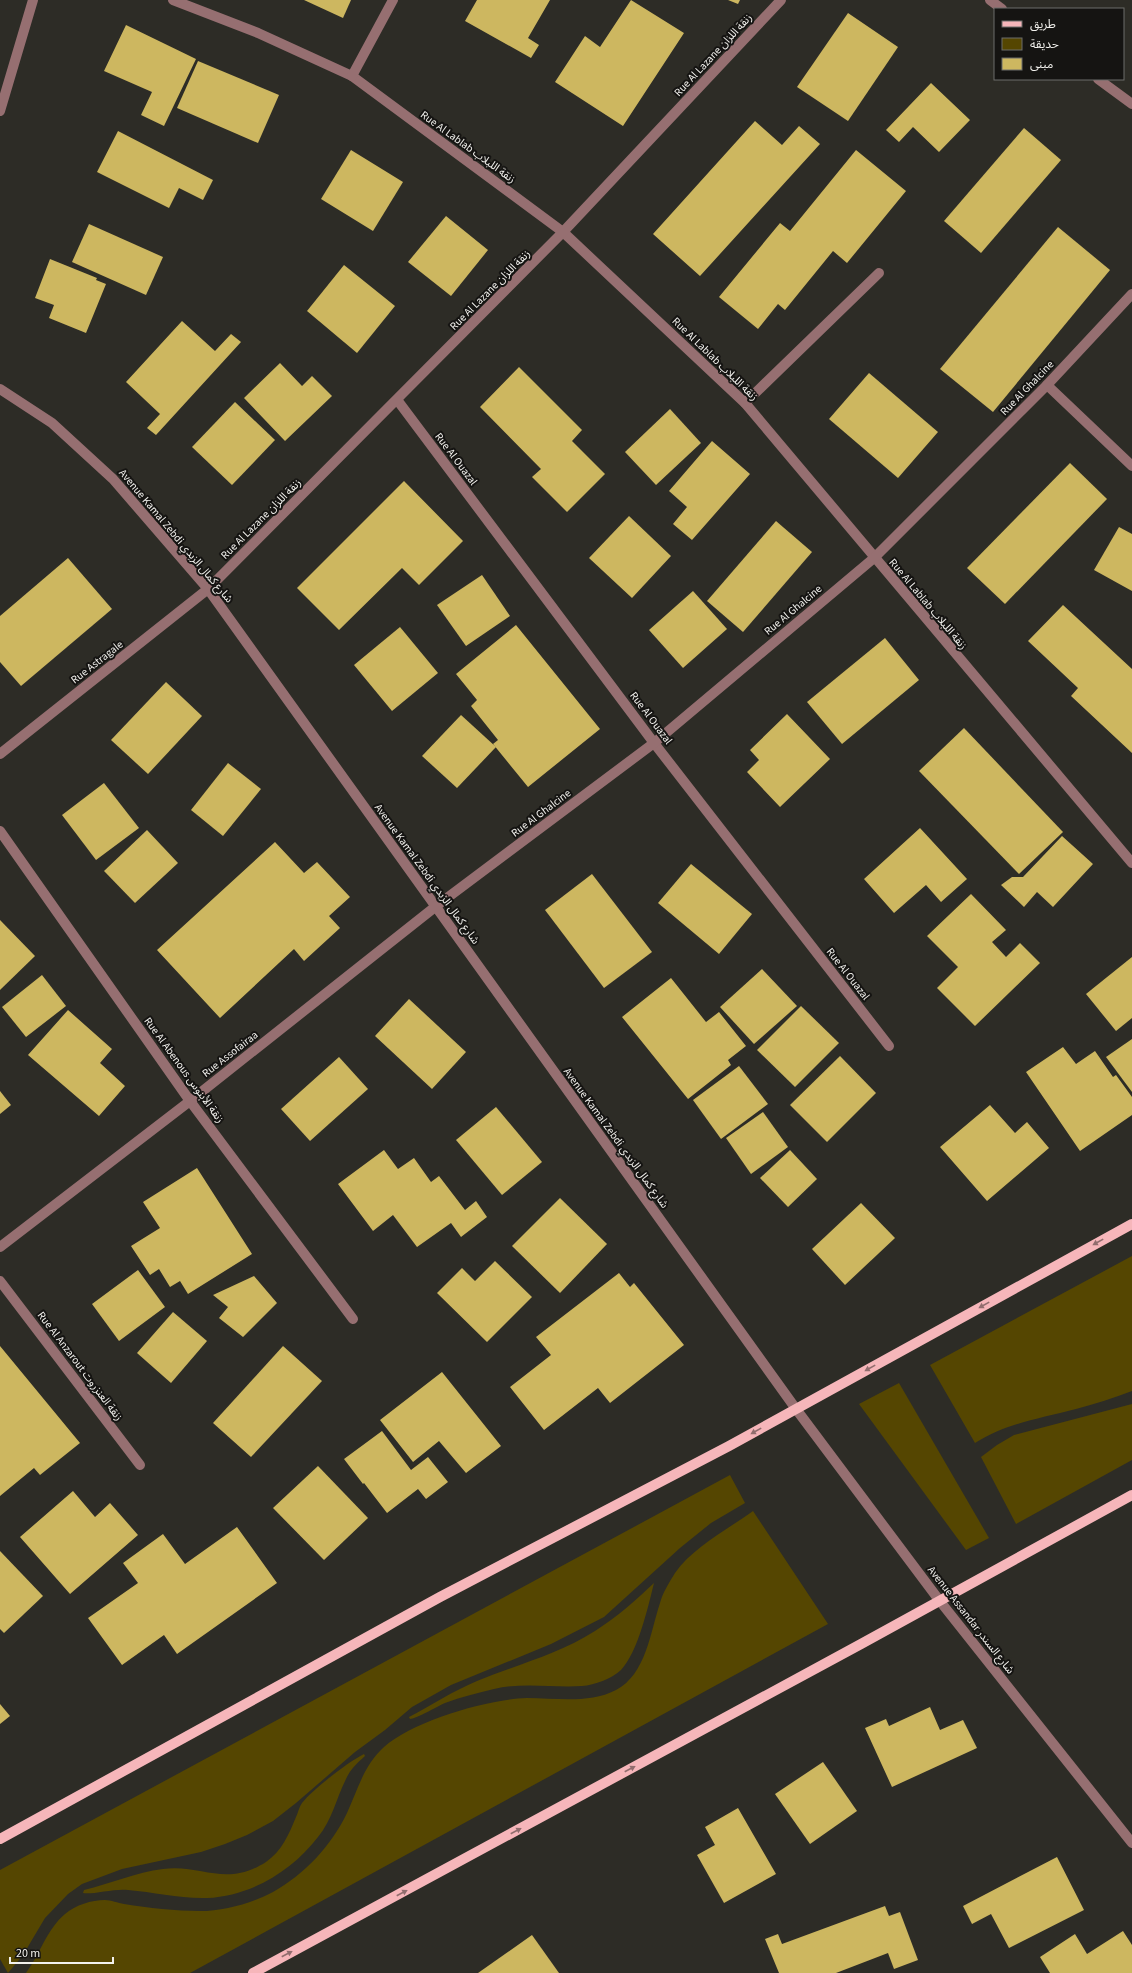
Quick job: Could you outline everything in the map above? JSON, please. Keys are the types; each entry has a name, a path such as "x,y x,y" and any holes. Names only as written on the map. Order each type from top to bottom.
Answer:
{"main road":[{"path":"0,1839 440,1597 796,1409 1132,1224"},
{"path":"253,1973 1132,1495"}],"street":[{"path":"0,111 33,0"},
{"name":"Rue Al Lablab زنقة اللبلاب","path":"173,0 258,33 352,76 563,232 745,403 1132,863"},
{"path":"352,76 394,0"},
{"name":"Rue Al Lazane زنقة اللزان","path":"208,589 398,401 563,232 781,0"},
{"path":"990,0 1001,8"},
{"path":"1099,80 1132,104"},
{"path":"745,403 879,273"},
{"name":"Rue Al Ghalcine","path":"435,907 654,742 874,558 1047,385 1132,294"},
{"path":"1047,385 1132,466"},
{"name":"Avenue Kamal Zebdi شارع كمال الزبدي","path":"0,389 52,424 113,479 208,589 796,1409"},
{"name":"Rue Al Ouazal","path":"398,401 654,742 889,1046"},
{"name":"Rue Astragale","path":"0,754 208,589"},
{"name":"Rue Al Abenous زنقة الأبنوس","path":"0,831 190,1101 353,1319"},
{"name":"Rue Assofairaa","path":"0,1247 190,1101 435,907"},
{"name":"Rue Al Anzarout زنقة العنزروت","path":"0,1281 140,1465"},
{"name":"Avenue Assandar شارع السندر","path":"796,1409 939,1600 1132,1843"}],"green space":[{"path":"1132,1256 1132,1391 1090,1405 1024,1422 1000,1430 975,1443 930,1365"},
{"path":"899,1383 989,1538 966,1550 859,1404"},
{"path":"1132,1404 1132,1460 1016,1524 981,1457 1014,1435"},
{"path":"730,1475 745,1503 711,1523 680,1548 604,1617 551,1644 451,1685 412,1707 385,1730 355,1752 273,1821 247,1835 201,1852 122,1869 82,1884 68,1894 45,1918 23,1955 8,1973 0,1959 0,1870"},
{"path":"753,1511 828,1624 190,1973 26,1973 53,1927 69,1911 84,1904 94,1901 110,1900 124,1904 162,1909 209,1911 247,1903 265,1896 285,1885 316,1858 333,1837 347,1813 366,1769 377,1754 397,1737 413,1729 452,1713 492,1702 527,1698 584,1699 616,1690 626,1683 634,1674 646,1652 661,1599 675,1573 691,1555 711,1539"},
{"path":"654,1583 642,1629 632,1652 621,1670 608,1679 582,1686 516,1686 494,1689 445,1703 410,1719 409,1717 468,1685 552,1653 581,1639 603,1626 619,1614"},
{"path":"364,1754 365,1756 354,1767 348,1776 327,1824 318,1837 296,1861 269,1880 255,1887 223,1896 207,1898 123,1890 83,1893 84,1890 94,1887 163,1869 190,1869 226,1874 251,1870 272,1858 281,1847 291,1830 301,1805 307,1797 331,1776"}],"building":[{"path":"304,0 351,0 343,18"},
{"path":"477,0 550,0 528,38 539,45 531,58 465,21"},
{"path":"631,0 684,33 623,126 555,82 585,36 600,47"},
{"path":"728,0 740,0 738,4"},
{"path":"848,13 898,47 848,121 797,87"},
{"path":"126,25 196,59 164,126 141,115 152,92 104,71"},
{"path":"198,61 279,95 258,143 177,108"},
{"path":"931,83 970,120 939,152 913,127 899,142 886,130"},
{"path":"755,121 782,145 799,126 820,144 700,276 653,234"},
{"path":"1024,128 1061,160 981,253 944,221"},
{"path":"118,131 213,180 203,200 179,188 169,208 97,172"},
{"path":"351,150 403,182 373,231 321,199"},
{"path":"856,150 906,191 847,263 833,251 785,310 778,304 758,329 719,297 780,223 790,231"},
{"path":"446,216 488,250 451,296 408,262"},
{"path":"89,224 163,257 146,295 72,262"},
{"path":"1058,227 1110,270 993,412 940,369"},
{"path":"50,259 97,278 96,280 106,284 86,333 49,318 54,305 35,298"},
{"path":"344,265 395,306 357,353 307,311"},
{"path":"182,321 215,351 231,334 241,342 156,435 147,428 160,414 126,382"},
{"path":"280,363 302,386 312,376 332,396 285,441 244,398"},
{"path":"519,367 582,430 572,441 605,474 567,512 532,477 541,469 480,407"},
{"path":"869,373 938,432 898,478 829,419"},
{"path":"235,402 275,440 232,485 192,447"},
{"path":"670,409 701,443 656,485 625,452"},
{"path":"712,441 750,474 692,540 673,524 687,507 669,491"},
{"path":"1070,463 1107,499 1005,604 967,568"},
{"path":"404,481 463,541 419,585 402,568 339,630 297,588"},
{"path":"629,516 671,556 632,598 589,558"},
{"path":"776,521 812,552 743,632 707,601"},
{"path":"1119,527 1132,534 1132,591 1094,570"},
{"path":"68,558 112,609 21,686 0,662 0,616"},
{"path":"482,575 510,616 466,646 437,605"},
{"path":"693,591 727,629 683,668 649,630"},
{"path":"1063,605 1132,669 1132,753 1071,696 1078,688 1028,641"},
{"path":"516,625 600,729 528,787 493,744 498,740 471,706 477,700 456,674"},
{"path":"400,627 438,673 392,711 354,665"},
{"path":"885,638 919,680 842,744 807,702"},
{"path":"166,682 202,716 148,774 111,740"},
{"path":"787,714 830,759 780,807 747,772 759,760 750,750"},
{"path":"461,715 496,747 457,788 422,756"},
{"path":"964,728 1063,832 1019,874 919,771"},
{"path":"228,763 261,789 223,836 191,810"},
{"path":"104,783 139,828 96,860 62,815"},
{"path":"920,828 967,879 941,902 926,885 894,913 864,879"},
{"path":"147,830 178,863 135,903 104,871"},
{"path":"1062,836 1093,864 1053,907 1037,892 1024,907 1001,885 1012,877 1023,877"},
{"path":"275,842 304,873 317,862 350,897 329,916 340,928 304,961 294,949 220,1018 157,950"},
{"path":"691,864 752,914 719,954 658,903"},
{"path":"592,874 652,952 604,988 545,910"},
{"path":"971,894 1006,930 992,942 1006,957 1020,943 1040,963 975,1026 937,988 958,967 927,936"},
{"path":"0,920 35,956 0,990"},
{"path":"1132,957 1132,1018 1116,1031 1086,994"},
{"path":"762,969 797,1006 754,1044 720,1007"},
{"path":"42,975 66,1006 26,1037 2,1007"},
{"path":"671,978 706,1022 719,1012 746,1046 728,1060 731,1065 688,1099 622,1017"},
{"path":"409,999 466,1052 432,1089 375,1036"},
{"path":"801,1006 839,1043 795,1087 757,1050"},
{"path":"68,1010 112,1049 100,1063 125,1086 99,1116 28,1055"},
{"path":"1132,1039 1132,1092 1106,1057"},
{"path":"1063,1047 1076,1064 1095,1051 1113,1077 1116,1075 1132,1097 1132,1115 1080,1151 1026,1072"},
{"path":"840,1056 876,1093 827,1142 790,1105"},
{"path":"339,1057 368,1089 310,1141 281,1109"},
{"path":"739,1066 768,1104 721,1139 693,1100"},
{"path":"0,1091 11,1105 0,1114"},
{"path":"990,1105 1015,1133 1027,1122 1049,1148 987,1201 940,1147"},
{"path":"496,1107 542,1162 502,1195 456,1140"},
{"path":"763,1112 788,1147 751,1174 726,1138"},
{"path":"384,1150 398,1169 414,1158 431,1182 439,1176 465,1210 476,1201 487,1217 461,1237 451,1223 417,1247 393,1215 373,1231 338,1184"},
{"path":"790,1150 817,1179 788,1207 760,1178"},
{"path":"197,1168 252,1254 188,1294 180,1281 170,1287 159,1269 150,1275 131,1246 160,1228 143,1202"},
{"path":"560,1198 607,1244 560,1293 512,1246"},
{"path":"861,1203 895,1238 845,1285 812,1249"},
{"path":"495,1261 532,1297 487,1342 437,1293 462,1268 475,1281"},
{"path":"138,1270 165,1307 119,1341 92,1304"},
{"path":"619,1273 630,1287 634,1283 684,1345 610,1403 598,1388 544,1430 510,1387 551,1355 536,1337"},
{"path":"254,1276 277,1303 243,1337 219,1318 228,1307 213,1295"},
{"path":"173,1312 207,1341 171,1383 137,1353"},
{"path":"0,1346 80,1443 40,1475 34,1468 0,1496"},
{"path":"283,1346 322,1381 251,1457 213,1423"},
{"path":"442,1372 501,1446 466,1473 439,1441 413,1462 380,1420"},
{"path":"382,1431 411,1470 428,1457 448,1482 426,1499 418,1489 387,1513 344,1459"},
{"path":"318,1466 368,1518 324,1560 273,1508"},
{"path":"73,1491 95,1517 110,1503 138,1535 70,1594 20,1537"},
{"path":"237,1527 277,1583 177,1654 164,1635 122,1665 88,1618 138,1583 123,1563 163,1534 185,1564"},
{"path":"0,1551 43,1596 4,1633 0,1629"},
{"path":"0,1704 10,1716 0,1724"},
{"path":"930,1707 940,1730 963,1720 977,1748 892,1787 865,1728 886,1719 889,1726"},
{"path":"823,1762 857,1811 810,1844 775,1794"},
{"path":"738,1808 776,1874 724,1903 697,1855 715,1845 705,1827"},
{"path":"1057,1857 1084,1910 1009,1948 991,1914 972,1924 963,1906"},
{"path":"885,1906 889,1916 900,1912 918,1960 894,1969 888,1953 836,1973 779,1973 765,1939 778,1934 782,1944"},
{"path":"1123,1931 1132,1945 1132,1973 1050,1973 1040,1957 1075,1934 1087,1954"},
{"path":"532,1935 559,1973 478,1973"}]}
